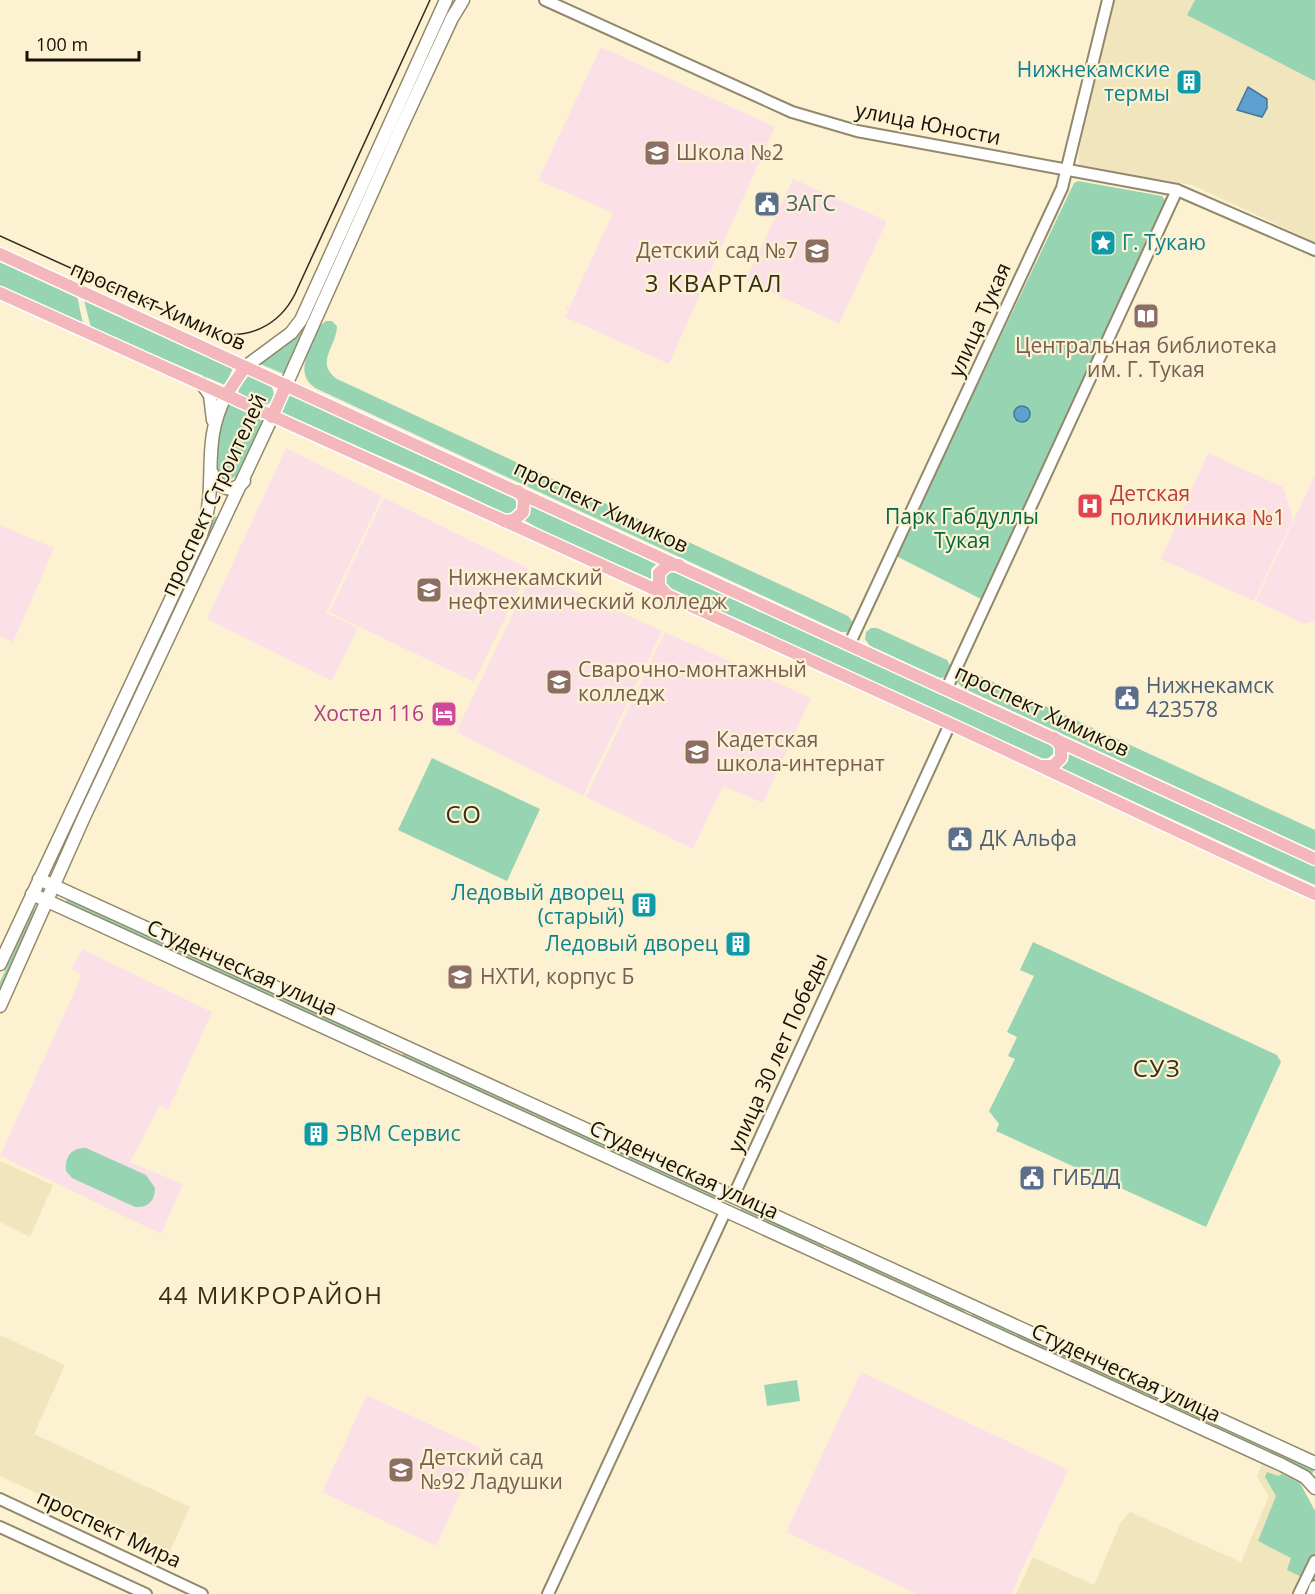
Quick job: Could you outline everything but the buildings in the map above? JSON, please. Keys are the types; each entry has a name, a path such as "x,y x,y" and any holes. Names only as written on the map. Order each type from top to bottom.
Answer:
{"main road":[{"name":"проспект Строителей","path":"0,964 208,514 213,424 226,395 245,367 291,333 301,320 446,0"},
{"name":"проспект Строителей","path":"0,1006 47,900 244,481 424,78 464,0"},
{"name":"проспект Химиков","path":"0,254 518,490 1315,859"},
{"path":"0,293 950,724 1315,894"},
{"path":"202,384 212,401 213,424"},
{"path":"210,466 217,483 225,488 238,487 244,481"},
{"path":"504,521 514,520 523,512 525,502 518,490"},
{"path":"208,514 216,510 225,521"},
{"path":"667,595 659,586 659,573 668,565 680,565"},
{"path":"1041,766 1053,766 1061,758 1061,746 1053,738"},
{"name":"Студенческая улица","path":"39,879 1315,1463"},
{"name":"Студенческая улица","path":"32,894 1282,1465 1305,1477 1315,1488"},
{"path":"382,1053 387,1040"},
{"path":"397,1059 395,1054 401,1046"},
{"name":"улица 30 лет Победы","path":"725,1212 733,1197"},
{"path":"831,1259 827,1249 836,1244"},
{"path":"960,1317 965,1318 969,1314 970,1308 966,1304"}],"street":[{"name":"улица Юности","path":"545,0 748,94 812,119 857,131 1177,190 1315,250"},
{"name":"улица Тукая","path":"850,643 970,389 1068,171 1108,0"},
{"path":"947,688 1177,190"},
{"name":"улица 30 лет Победы","path":"733,1197 950,724"},
{"name":"улица 30 лет Победы","path":"548,1594 725,1212"},
{"name":"проспект Мира","path":"0,1499 202,1594"},
{"name":"проспект Мира","path":"0,1527 146,1594"},
{"path":"1299,1594 1315,1561"},
{"path":"1312,1594 1315,1586"}],"shaded area":[{"path":"1110,0 1315,0 1315,242 1192,185 1080,166 1078,157"},
{"name":"Школа №2","path":"601,47 775,127 669,364 565,317 568,311 565,306 569,308 613,213 538,180"},
{"name":"Детский сад №7","path":"793,179 887,221 839,324 746,280"},
{"path":"286,448 382,496 326,613 358,628 332,681 207,619"},
{"path":"1208,453 1283,487 1293,519 1254,601 1161,559"},
{"path":"1315,475 1315,621 1304,624 1256,601"},
{"name":"Нижнекамский нефтехимический колледж","path":"384,498 529,569 474,682 329,612"},
{"path":"0,525 54,548 13,642 0,636"},
{"name":"Сварочно-монтажный колледж","path":"533,572 662,631 583,796 456,732"},
{"name":"Кадетская школа-интернат","path":"665,632 811,698 763,803 723,786 693,849 586,797"},
{"path":"82,949 212,1012 168,1110 160,1105 130,1162 183,1184 161,1234 0,1156 82,975 72,969"},
{"path":"0,1161 53,1185 30,1237 0,1222"},
{"path":"0,1335 65,1365 34,1434 190,1507 168,1555 0,1476"},
{"path":"861,1372 1068,1470 1011,1594 917,1594 786,1532"},
{"name":"Детский сад №92 Ладушки","path":"367,1395 480,1448 436,1546 322,1492"},
{"path":"1262,1464 1300,1483 1315,1511 1315,1558 1298,1594 1016,1594 1033,1557 1094,1585 1121,1522 1130,1512 1241,1562 1269,1496 1257,1477"}],"green space":[{"path":"1195,0 1315,0 1315,81 1187,15"},
{"path":"448,8 450,10 284,374 258,363 294,336"},
{"name":"Парк Габдуллы Тукая","path":"1078,181 1162,196 1167,203 981,599 896,556 1074,183"},
{"path":"0,261 77,296 83,324 0,286"},
{"path":"84,300 233,368 225,385 91,328"},
{"path":"326,321 332,321 337,326 328,354 327,367 337,379 848,616 852,621 852,627 847,632 841,632 315,388 308,382 304,366 313,341 321,325"},
{"path":"249,376 272,387 274,395 270,403 262,406 239,393 240,382"},
{"path":"290,393 511,495 516,501 516,508 510,513 503,513 421,474 280,413"},
{"path":"227,403 263,421 237,476 227,481 218,474 215,446"},
{"path":"531,504 659,561 651,569 651,579 550,535 524,520 529,515"},
{"path":"214,516 218,518 57,867 54,865"},
{"path":"672,569 1048,740 1053,746 1053,754 1047,759 1039,759 668,589 664,587 663,575"},
{"path":"871,628 877,628 947,660 951,667 949,674 939,678 870,646 865,639 866,632"},
{"path":"967,670 1315,830 1315,851 963,688 958,683 958,678"},
{"path":"1069,752 1315,865 1315,885 1061,768 1068,761"},
{"path":"432,758 540,809 507,881 398,830"},
{"path":"67,897 381,1043 379,1048 66,904"},
{"path":"33,910 38,912 0,995 0,982"},
{"path":"1033,942 1277,1055 1281,1062 1206,1227 996,1131 999,1124 989,1111 1015,1059 1008,1056 1017,1037 1007,1032 1034,976 1020,970"},
{"path":"404,1052 722,1198 720,1203 401,1058"},
{"path":"86,1148 146,1175 155,1188 154,1197 150,1203 135,1207 72,1178 66,1171 66,1161 73,1151"},
{"path":"741,1207 825,1245 822,1250 741,1212"},
{"path":"834,1248 964,1308 965,1313 831,1254"},
{"path":"973,1313 1315,1469 1312,1474 970,1318"},
{"path":"797,1380 800,1401 767,1406 764,1385"},
{"path":"1267,1472 1278,1476 1282,1474 1300,1483 1315,1511 1315,1558 1302,1577 1287,1570 1291,1558 1258,1541 1276,1496 1265,1477"}],"water":[{"path":"1248,87 1267,99 1267,108 1262,117 1237,110"},
{"path":"1022,406 1028,408 1030,414 1028,420 1022,422 1016,420 1014,414 1016,408"}],"tram line":[{"path":"0,236 212,332 237,334 261,328 280,315 295,294 430,0"}],"place":[{"name":"Нижнекамские термы","path":"1189,82"},
{"name":"Школа №2","path":"657,153"},
{"name":"ЗАГС","path":"767,204"},
{"name":"Г. Тукаю","path":"1103,243"},
{"name":"Детский сад №7","path":"817,251"},
{"name":"Центральная библиотека им. Г. Тукая","path":"1146,316"},
{"name":"Детская поликлиника №1","path":"1090,506"},
{"name":"Нижнекамский нефтехимический колледж","path":"429,590"},
{"name":"Сварочно-монтажный колледж","path":"559,682"},
{"name":"Нижнекамск 423578","path":"1127,698"},
{"name":"Хостел 116","path":"444,714"},
{"name":"Кадетская школа-интернат","path":"697,752"},
{"name":"ДК Альфа","path":"960,839"},
{"name":"Ледовый дворец (старый)","path":"644,905"},
{"name":"Ледовый дворец","path":"738,944"},
{"name":"НХТИ, корпус Б","path":"460,977"},
{"name":"ЭВМ Сервис","path":"316,1134"},
{"name":"ГИБДД","path":"1032,1178"},
{"name":"Детский сад №92 Ладушки","path":"401,1470"}],"district":[{"name":"3 КВАРТАЛ","path":"714,284"},
{"name":"СО","path":"464,815"},
{"name":"СУЗ","path":"1157,1069"},
{"name":"44 МИКРОРАЙОН","path":"271,1296"}]}
